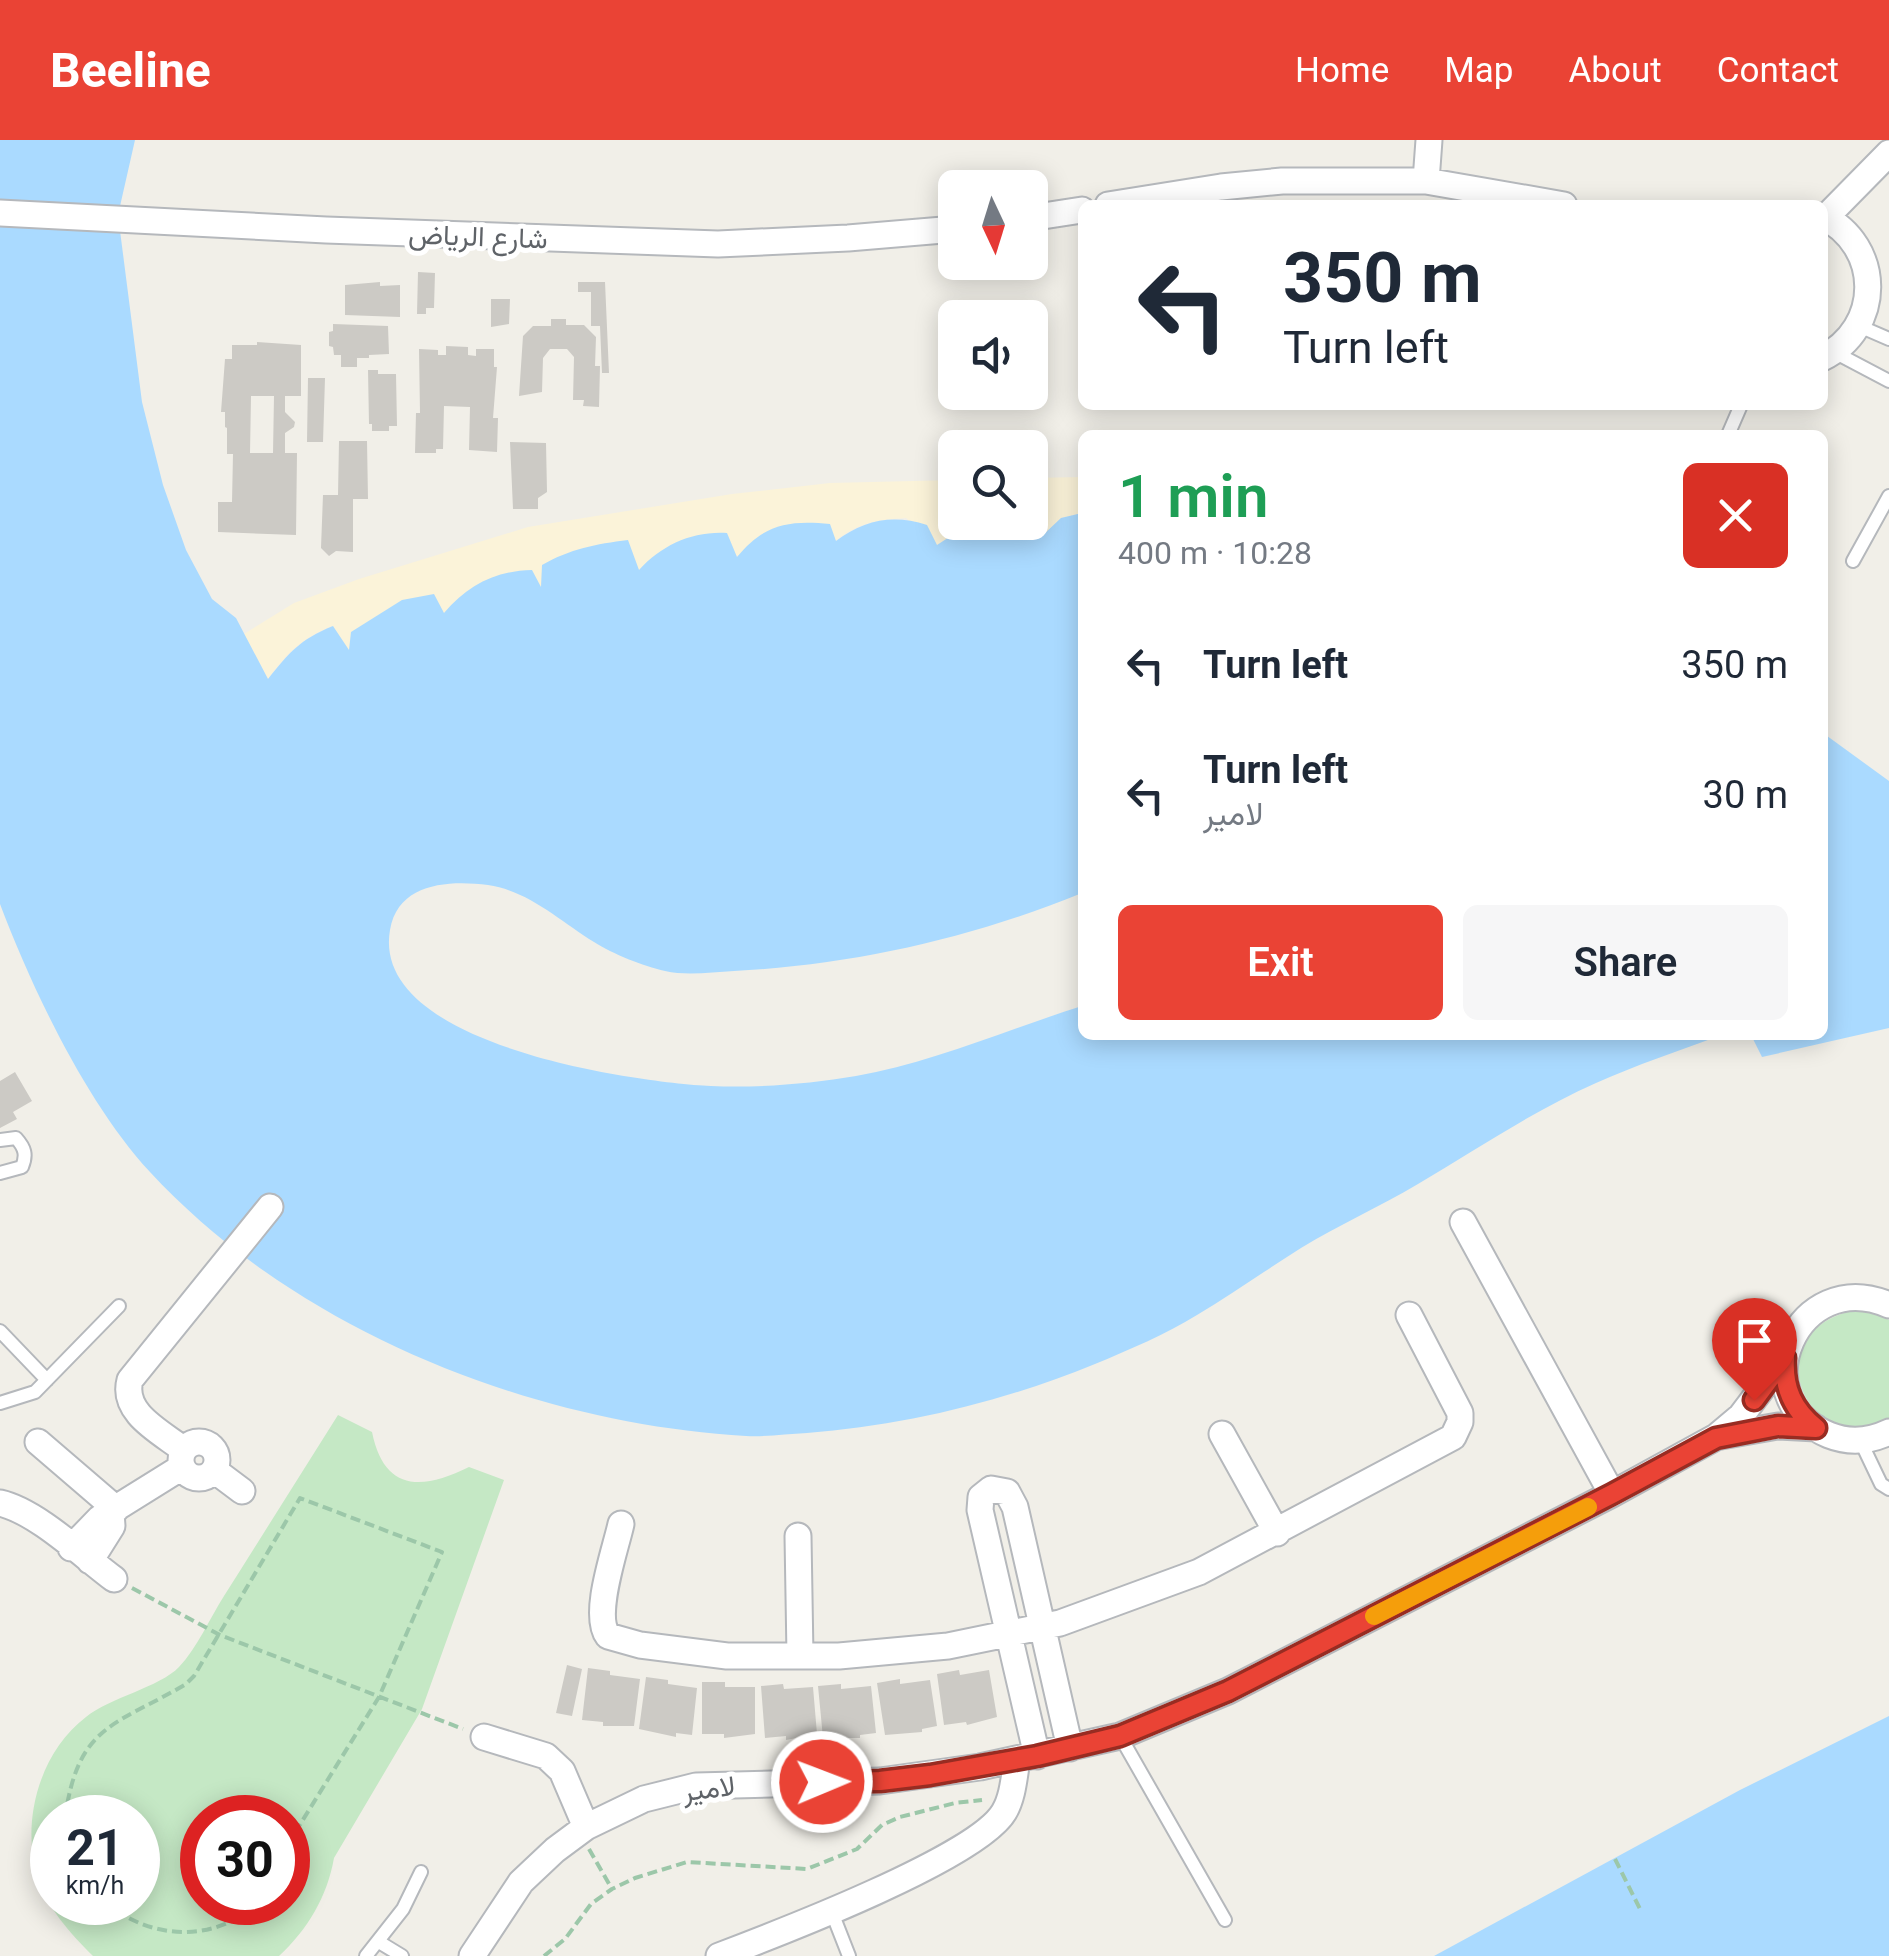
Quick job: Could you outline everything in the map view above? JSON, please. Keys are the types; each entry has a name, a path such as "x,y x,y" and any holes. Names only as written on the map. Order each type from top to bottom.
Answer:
{"street":[{"path":"1426,181 1429,140"},
{"path":"1828,213 1889,153"},
{"path":"1139,200 1282,181 1426,181 1535,200"},
{"path":"1048,215 1078,211"},
{"name":"شارع الرياض","path":"0,213 718,244 938,230"},
{"path":"1828,220 1854,240 1863,256 1869,291 1859,326 1828,355"},
{"path":"242,1492 214,1470 197,1478 183,1458 136,1412 129,1401 128,1387 134,1374 270,1207"},
{"path":"1462,1222 1612,1494"},
{"name":"لامير","path":"472,1956 521,1882 583,1829 644,1799 696,1786 880,1781 1027,1758 1120,1736 1228,1691 1716,1438 1741,1416 1785,1358 1798,1327 1824,1304 1858,1297 1889,1305"},
{"path":"620,1524 601,1618 608,1636 640,1645 727,1656 900,1652 1009,1634 1096,1612 1156,1590 1277,1533 1442,1444 1458,1430 1460,1412 1409,1315"},
{"path":"1785,1358 1785,1382 1793,1403 1816,1428"},
{"name":"لامير","path":"1716,1438 1778,1426 1816,1428 1837,1438 1860,1440"},
{"path":"1860,1440 1889,1432"},
{"path":"1222,1434 1277,1533"},
{"path":"38,1442 114,1511"},
{"path":"81,1554 112,1526 114,1511 183,1458"},
{"path":"719,1956 831,1910 970,1844 1004,1813 1027,1758 1009,1634 980,1510 981,1496 991,1489 1007,1492 1015,1507 1070,1748"},
{"path":"0,1503 15,1506 34,1518 114,1579"},
{"path":"798,1536 800,1656"},
{"path":"484,1737 546,1756 562,1771 583,1829"}],"lane":[{"path":"1859,326 1889,338"},
{"path":"1828,355 1889,381"},
{"path":"1853,562 1889,496"},
{"path":"0,1140 16,1138 26,1157 22,1168 0,1173"},
{"path":"0,1403 36,1392 119,1306"},
{"path":"0,1332 48,1380"},
{"path":"1860,1440 1881,1484 1889,1489"},
{"path":"1120,1736 1226,1920"},
{"path":"366,1956 403,1909 421,1872"},
{"path":"831,1910 849,1956"},
{"path":"379,1942 402,1956"}],"path":[{"path":"69,1795 70,1782 100,1732 186,1684 220,1635 300,1498 442,1552 379,1697 310,1808"},
{"path":"114,1579 220,1635 484,1737"},
{"path":"544,1956 565,1939 590,1904 612,1889 687,1862 807,1869 858,1849 882,1825 900,1817 955,1803 1012,1795"},
{"path":"583,1829 612,1889"},
{"path":"1615,1858 1641,1911"},
{"path":"141,1925 164,1933 204,1932 223,1925"}],"green space":[{"path":"1855,1310 1876,1313 1889,1320 1889,1418 1860,1427 1834,1424 1815,1410 1802,1390 1798,1366 1805,1343 1823,1323"},
{"path":"338,1415 372,1432 385,1466 407,1481 435,1480 469,1467 504,1480 422,1709 334,1858 327,1886 310,1918 310,1795 180,1795 180,1925 306,1925 299,1935 279,1956 93,1956 65,1925 160,1925 160,1795 36,1795 38,1788 57,1749 86,1717 160,1681 179,1667"}],"sand":[{"path":"1078,477 1078,514 1061,518 1048,531 1048,478"},
{"path":"938,480 938,540 945,540 937,545 906,518 868,523 835,541 639,570 542,589 444,614 349,652 332,626 296,647 268,679 244,634 294,603 528,527 732,494 830,483"}],"water":[{"path":"0,140 135,140 118,215 142,402 163,485 186,550 212,599 236,618 268,679 296,648 333,626 349,650 351,632 402,600 434,594 444,613 483,581 519,571 532,570 541,587 542,565 594,545 628,540 639,570 668,547 702,534 727,533 737,557 757,537 790,524 830,524 836,541 868,524 902,520 927,525 937,545 945,540 1048,540 1048,530 1061,518 1078,514 1078,895 955,936 867,956 779,968 691,973 656,969 619,955 531,900 503,888 457,883 427,888 403,902 395,914 390,930 395,970 421,1002 462,1029 514,1050 570,1065 674,1083 729,1086 802,1083 884,1070 1078,1007 1078,1040 1708,1040 1611,1076 1550,1106 1315,1240 1173,1329 1095,1364 1026,1389 917,1418 844,1430 746,1436 665,1428 583,1412 502,1389 422,1359 346,1322 275,1278 209,1228 127,1145 84,1080 28,973 0,904"},
{"path":"1828,737 1889,781 1889,1028 1762,1057 1754,1040 1828,1040"},
{"path":"1889,1716 1889,1956 1434,1956 1740,1790"}],"building":[{"path":"418,272 435,273 434,308 426,308 426,314 417,314"},
{"path":"380,282 380,286 400,285 400,317 345,315 345,285"},
{"path":"578,282 605,282 609,373 602,373 600,326 591,326 591,292 578,292"},
{"path":"491,299 510,299 509,324 491,327"},
{"path":"551,319 566,319 566,325 584,325 596,337 599,407 583,406 584,400 573,400 574,357 567,349 550,349 543,358 542,392 519,396 523,336 533,326 551,326"},
{"path":"333,324 388,326 389,354 357,358 357,367 341,367 341,355 334,355 333,347 329,346"},
{"path":"232,345 301,345 301,396 285,396 285,412 295,422 285,433 285,453 297,453 296,535 218,532 218,502 232,502 233,454 227,454 225,412 221,412 225,359 232,359","holes":["251,396 274,396 273,453 250,453"]},
{"path":"446,346 468,347 468,355 476,356 476,349 494,349 497,367 493,418 498,418 497,452 469,450 470,407 444,406 443,449 415,453 416,413 420,413 419,349 438,350 438,355 446,355"},
{"path":"368,370 396,374 397,426 389,426 389,431 372,431 369,424"},
{"path":"308,378 325,378 323,442 307,442"},
{"path":"339,441 367,441 368,499 353,499 353,552 336,551 329,556 321,548 323,495 338,495"},
{"path":"510,442 546,443 547,492 538,498 538,509 513,509"},
{"path":"15,1072 32,1101 13,1112 17,1119 0,1128 0,1081"},
{"path":"567,1665 582,1669 572,1716 556,1713"},
{"path":"588,1668 640,1679 634,1726 603,1726 603,1722 582,1720"},
{"path":"959,1670 960,1675 989,1670 997,1717 967,1725 944,1725 937,1674"},
{"path":"646,1677 697,1688 692,1735 676,1733 676,1737 639,1729"},
{"path":"900,1679 900,1684 930,1680 937,1726 922,1732 885,1735 877,1683"},
{"path":"702,1682 755,1687 755,1734 724,1738 724,1734 702,1734"},
{"path":"783,1684 784,1689 813,1687 817,1734 786,1740 786,1736 765,1738 761,1686"},
{"path":"841,1684 841,1689 871,1686 876,1733 860,1738 823,1738 818,1686"}],"slow traffic":[{"path":"1374,1616 1588,1507"}],"route":[{"path":"822,1782 930,1775 1120,1736 1228,1691 1716,1438 1778,1426 1816,1428 1800,1413 1788,1392 1785,1358 1754,1400"}]}
